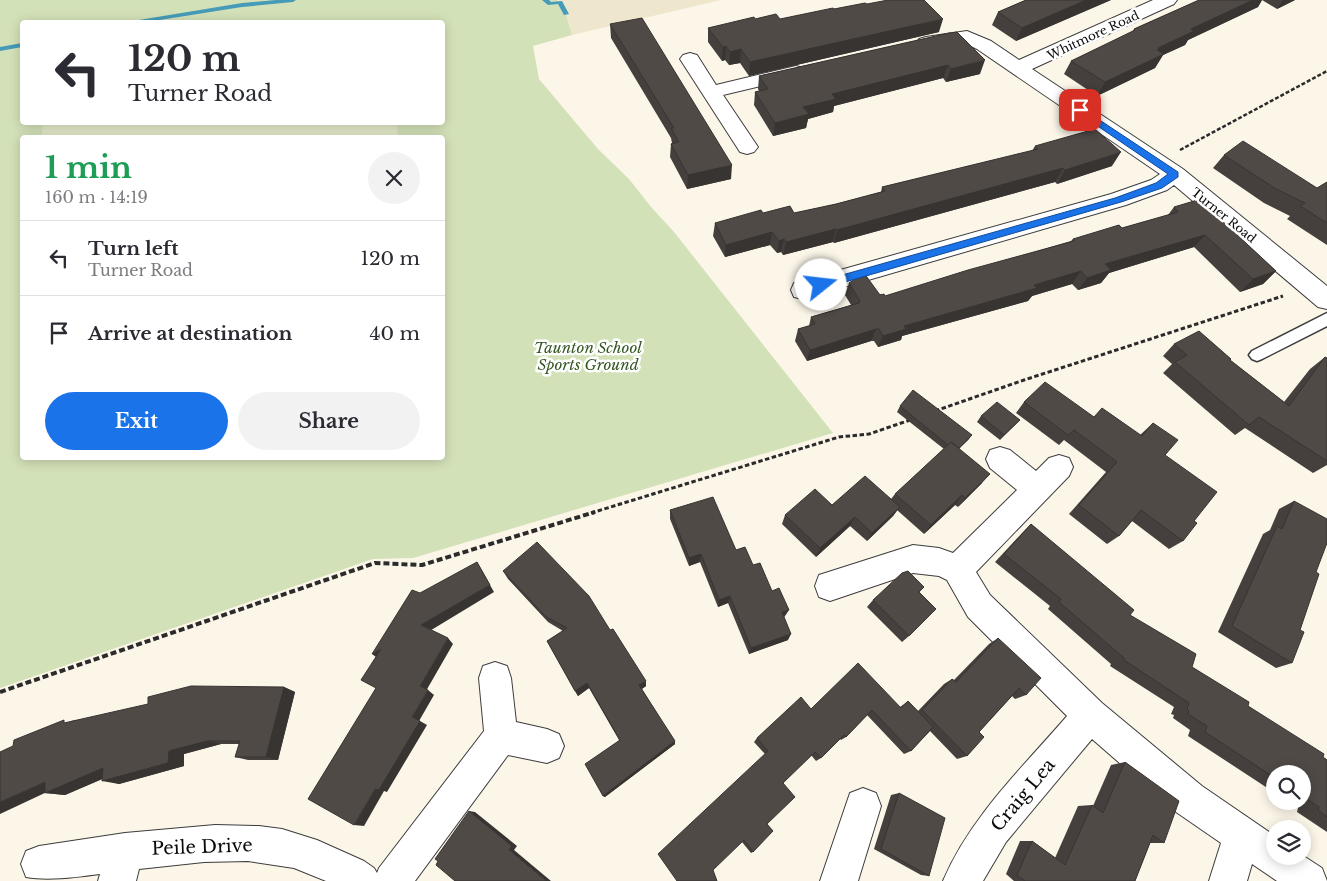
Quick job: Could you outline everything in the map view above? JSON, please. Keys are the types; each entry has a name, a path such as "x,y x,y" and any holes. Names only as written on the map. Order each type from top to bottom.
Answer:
{"street":[{"name":"Whitmore Road","path":"1018,68 1168,0"},
{"name":"Turner Road","path":"907,47 955,38 967,37 977,40 1166,168 1320,294"},
{"path":"690,59 747,147"},
{"path":"711,92 814,68"},
{"path":"803,290 1118,200 1159,185 1166,168"},
{"path":"958,568 1049,478 1000,459"},
{"path":"830,586 913,559 939,562 958,568 979,606 1090,715 1189,799 1309,881"},
{"path":"392,881 501,736 495,678"},
{"name":"Craig Lea","path":"962,881 994,829 1090,715"},
{"path":"501,736 547,746"},
{"path":"839,881 863,806"},
{"path":"1228,881 1242,835"},
{"name":"Peile Drive","path":"39,864 121,866 224,842 270,845 310,856 343,869 361,881"}],"lane":[{"path":"1257,355 1327,319"}],"path":[{"path":"1166,168 1327,71"},
{"path":"933,412 1051,371 1320,294"},
{"path":"0,692 375,563 422,565 839,437 869,434 914,418"}],"shaded area":[{"path":"557,0 721,0 572,35 566,14"}],"green space":[{"name":"Taunton School Sports Ground","path":"0,0 557,0 566,14 572,35 533,46 539,79 598,149 629,179 674,232 833,433 413,558 373,559 0,688"},
{"path":"43,125 396,125 398,135 41,135"}],"building":[{"path":"888,0 924,0 943,19 750,62 741,49 730,52 726,46 723,47 708,28 754,17 755,19 776,14 780,19 833,8"},
{"path":"1026,0 1086,0 1022,28 998,12"},
{"path":"1199,0 1253,0 1191,29 1194,31 1158,48 1157,50 1164,54 1105,82 1071,61 1134,29"},
{"path":"642,18 732,165 688,175 671,144 679,142 671,128 674,128 610,24"},
{"path":"957,32 985,60 951,69 948,65 832,94 836,99 803,107 809,114 775,123 755,92 768,89 759,76"},
{"path":"1095,129 1121,152 1065,170 1063,168 837,230 786,242 784,239 779,241 772,232 726,245 715,223 761,210 763,213 790,206 794,213 836,204 885,191 882,187 1038,149 1035,146"},
{"path":"1243,141 1317,188 1327,182 1327,223 1300,206 1305,203 1276,189 1224,155"},
{"path":"1197,198 1199,200 1204,199 1223,217 1219,218 1276,271 1253,279 1205,235 1105,264 1111,270 1087,278 1081,271 1034,285 1037,288 904,326 906,329 883,336 879,329 876,329 810,350 798,329 815,324 811,317 859,303 860,301 849,283 864,273 880,295 884,294 885,296 968,270 1074,241 1073,239 1119,225 1122,228 1178,212 1174,207 1194,201"},
{"path":"1199,331 1230,360 1289,406 1325,357 1327,358 1327,461 1259,417 1249,425 1175,362 1187,355 1174,344"},
{"path":"1045,382 1094,417 1102,408 1142,436 1153,423 1178,440 1165,455 1217,492 1194,521 1197,523 1183,541 1141,510 1119,536 1079,505 1117,462 1074,430 1068,435 1024,402"},
{"path":"913,390 972,435 959,448 951,442 948,445 900,406"},
{"path":"997,402 1020,420 1004,435 981,416"},
{"path":"951,442 990,474 965,498 962,495 931,525 895,494"},
{"path":"865,476 900,507 872,533 855,517 820,548 785,515 815,489 832,505"},
{"path":"713,497 736,550 745,547 753,565 760,563 772,591 779,588 789,610 782,612 791,634 751,648 730,596 719,600 701,554 689,558 670,510"},
{"path":"1294,501 1327,519 1327,543 1316,572 1319,574 1300,630 1304,632 1292,663 1232,626 1277,526 1282,529"},
{"path":"1031,524 1134,610 1130,615 1196,654 1192,667 1249,702 1248,706 1324,754 1323,757 1327,760 1327,817 1318,810 1319,807 1311,802 1311,765 1266,765 1266,772 1205,732 1207,726 1188,714 1189,703 1124,660 1059,602 1061,599 1004,554"},
{"path":"537,542 589,596 610,630 613,629 646,681 639,685 675,741 603,796 585,764 620,740 587,683 575,691 547,641 567,628 545,616 503,571"},
{"path":"477,562 490,585 421,625 448,638 420,686 428,690 412,717 420,721 379,790 375,789 354,825 308,799 376,688 361,680 381,649 372,654 412,590 420,593"},
{"path":"908,571 924,587 919,592 936,609 909,636 873,600 902,573"},
{"path":"998,638 1041,678 1026,695 1019,688 979,732 984,737 967,756 922,710 952,679 956,682"},
{"path":"858,663 901,708 908,701 933,727 911,751 872,710 846,737 844,735 821,758 815,752 783,783 795,797 767,824 773,831 753,852 744,840 713,870 717,881 677,881 658,854 768,751 757,738 801,697 811,709"},
{"path":"191,686 284,687 266,757 235,757 240,741 207,741 169,751 168,763 102,781 103,768 45,793 45,782 0,802 0,752 13,746 14,740 64,720 64,723 148,704 148,697"},
{"path":"1125,762 1179,801 1164,843 1153,835 1135,881 1025,881 1017,875 1032,841 1065,865 1092,805 1103,813"},
{"path":"899,793 945,818 929,876 881,849"},
{"path":"469,811 512,846 509,850 546,881 455,881 436,865 438,861 435,859"}],"waterway":[{"path":"151,20 242,5 293,0"},
{"path":"545,0 550,4 560,2 566,14"},
{"path":"0,49 20,45"}],"route":[{"path":"821,285 1118,200 1159,185 1175,174 1080,110"}]}
